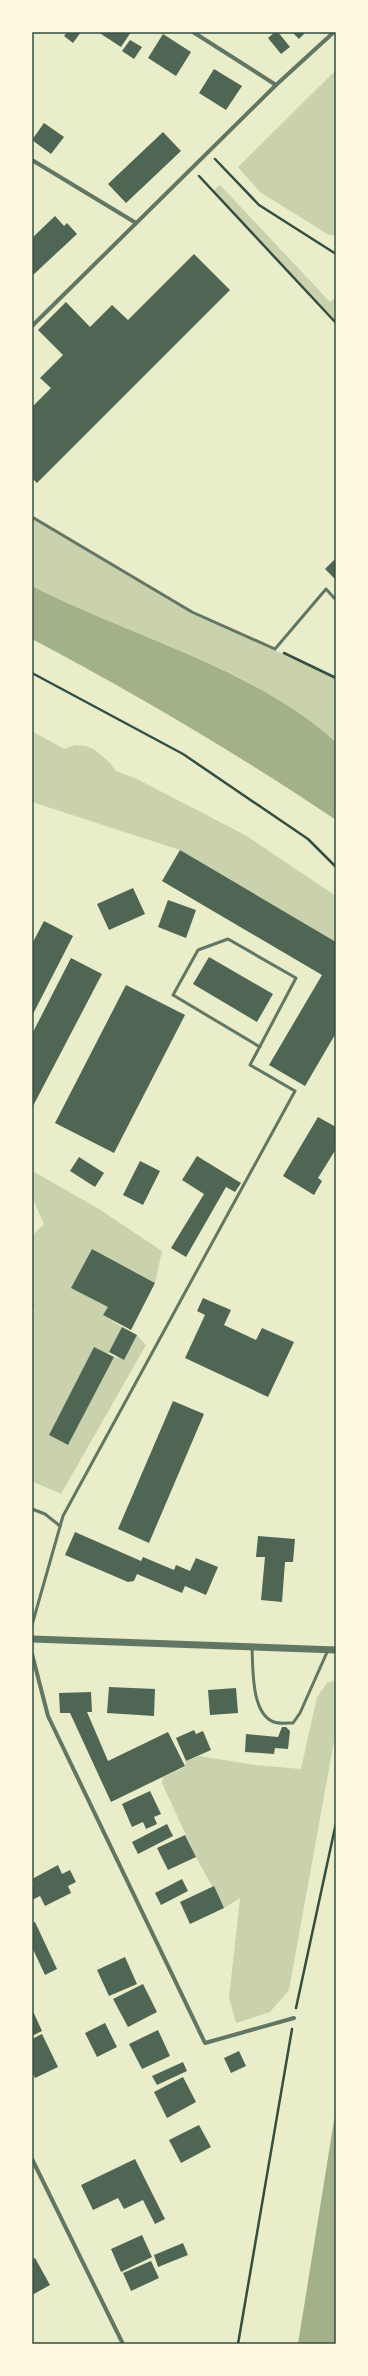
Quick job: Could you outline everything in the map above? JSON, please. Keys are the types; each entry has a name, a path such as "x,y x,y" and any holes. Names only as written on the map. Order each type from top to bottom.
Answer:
{"street":[{"path":"193,32 276,85"},
{"path":"32,326 276,85 334,32"},
{"path":"32,160 136,223"},
{"path":"32,1639 252,1645 332,1649"},
{"path":"32,1654 48,1716 205,2043 294,2018"},
{"path":"32,2159 123,2344"}],"lane":[{"path":"32,517 192,612 275,649 326,589 336,600"},
{"path":"32,1625 63,1516 295,1091 250,1065 260,1047 296,978 228,939 198,950 173,996 260,1047"},
{"path":"32,1509 45,1514 60,1526"},
{"path":"252,1645 258,1706 264,1716 274,1722 293,1723 300,1713 332,1649"}],"path":[{"path":"208,152 259,205 336,254"},
{"path":"191,168 336,324"},
{"path":"275,649 336,678"},
{"path":"32,673 183,754 308,839 336,867"},
{"path":"238,2344 294,2018 336,1823"}],"shaded area":[{"path":"336,70 336,235 329,235 260,192 238,167"},
{"path":"220,185 330,302 336,297 336,324 213,191"},
{"path":"32,517 192,612 336,678 336,742 303,715 267,692 190,655 70,604 32,586"},
{"path":"32,586 229,673 267,693 303,716 336,742 336,820 186,725 110,681 32,639"},
{"path":"32,731 64,749 75,745 86,746 94,749 109,762 116,771 137,779 245,835 336,896 336,942 180,850 32,802"},
{"path":"34,1172 99,1209 162,1251 155,1283 92,1249 72,1288 108,1307 103,1315 122,1327 108,1354 94,1347 49,1435 68,1445 114,1357 124,1359 137,1335 146,1345 61,1494 32,1481 32,1317 35,1311 32,1309 32,1236 44,1224 33,1198 31,1185"},
{"path":"336,1680 336,1730 289,1990 270,2012 236,2023 229,1998 240,1898 224,1908 196,1857 162,1783 163,1777 185,1767 186,1761 199,1756 255,1765 301,1769 317,1697 327,1683"},
{"path":"336,2108 336,2344 298,2344"}],"building":[{"path":"67,32 81,32 73,43 64,36"},
{"path":"98,32 131,32 121,47"},
{"path":"275,32 278,32 290,47 281,54 268,38"},
{"path":"292,32 306,32 299,39"},
{"path":"163,34 191,52 176,76 148,58"},
{"path":"130,40 142,47 134,59 122,51"},
{"path":"214,69 242,86 226,110 199,93"},
{"path":"44,123 64,137 51,154 32,140"},
{"path":"163,132 181,151 126,203 108,184"},
{"path":"55,216 64,226 67,223 77,234 32,276 32,238"},
{"path":"194,254 230,290 37,483 32,478 32,407 51,388 40,378 63,355 38,330 66,302 90,327 112,305 128,320"},
{"path":"336,558 336,580 325,569"},
{"path":"180,850 336,942 336,1033 305,1086 269,1065 322,975 162,881"},
{"path":"133,888 145,914 109,930 97,904"},
{"path":"168,900 196,910 186,938 158,927"},
{"path":"44,921 73,936 32,1016 32,944"},
{"path":"209,957 273,994 257,1022 193,984"},
{"path":"71,958 102,974 32,1108 32,1034"},
{"path":"126,985 185,1015 114,1153 55,1123"},
{"path":"318,1117 336,1127 336,1149 318,1178 322,1181 314,1195 283,1176"},
{"path":"197,1156 241,1183 235,1192 226,1187 186,1257 171,1248 204,1194 182,1180"},
{"path":"79,1157 104,1173 95,1187 70,1171"},
{"path":"140,1161 160,1171 143,1205 123,1195"},
{"path":"92,1249 155,1283 131,1330 103,1315 108,1307 71,1288"},
{"path":"203,1298 231,1310 224,1325 256,1340 262,1328 294,1342 268,1397 185,1358 205,1315 197,1311"},
{"path":"122,1327 137,1335 124,1360 109,1352"},
{"path":"94,1347 114,1357 68,1445 49,1435"},
{"path":"173,1401 204,1414 149,1543 118,1529"},
{"path":"75,1532 141,1561 143,1557 174,1570 176,1565 190,1571 196,1558 218,1567 206,1595 185,1586 182,1593 137,1574 134,1581 128,1582 65,1555"},
{"path":"258,1536 295,1539 293,1562 285,1562 282,1602 261,1600 265,1557 256,1557"},
{"path":"109,1687 155,1689 154,1716 107,1713"},
{"path":"236,1688 238,1713 210,1715 208,1690"},
{"path":"91,1692 92,1712 87,1712 108,1761 168,1732 185,1766 111,1802 70,1713 60,1713 59,1693"},
{"path":"282,1727 286,1727 290,1731 288,1749 275,1748 274,1754 245,1752 246,1734 278,1737"},
{"path":"194,1730 196,1734 203,1731 211,1750 186,1761 176,1738"},
{"path":"150,1791 161,1814 154,1817 157,1824 146,1829 143,1822 132,1827 122,1804"},
{"path":"167,1824 173,1836 138,1854 132,1842"},
{"path":"185,1835 196,1857 168,1870 157,1848"},
{"path":"58,1865 62,1874 70,1870 76,1882 68,1886 71,1893 45,1906 40,1896 32,1900 32,1887 34,1886 32,1879"},
{"path":"182,1879 188,1891 161,1905 155,1893"},
{"path":"214,1886 224,1908 190,1924 180,1902"},
{"path":"35,1922 57,1969 45,1975 32,1947 32,1923"},
{"path":"125,1957 137,1984 109,1996 97,1970"},
{"path":"143,1984 157,2012 128,2027 113,1999"},
{"path":"32,2009 42,2031 32,2036"},
{"path":"105,2023 117,2047 97,2057 85,2033"},
{"path":"158,2030 170,2056 142,2069 129,2044"},
{"path":"42,2034 58,2067 35,2078 32,2072 32,2039"},
{"path":"239,2051 246,2066 231,2073 224,2058"},
{"path":"183,2062 187,2071 157,2085 152,2076"},
{"path":"183,2077 196,2102 167,2118 154,2092"},
{"path":"199,2125 211,2147 181,2163 169,2140"},
{"path":"135,2159 165,2219 155,2224 143,2200 124,2209 118,2198 93,2210 81,2185"},
{"path":"142,2235 152,2257 121,2272 111,2249"},
{"path":"183,2243 188,2255 158,2267 154,2255"},
{"path":"35,2258 50,2285 32,2295 32,2260"},
{"path":"151,2261 159,2278 131,2291 123,2273"}]}
